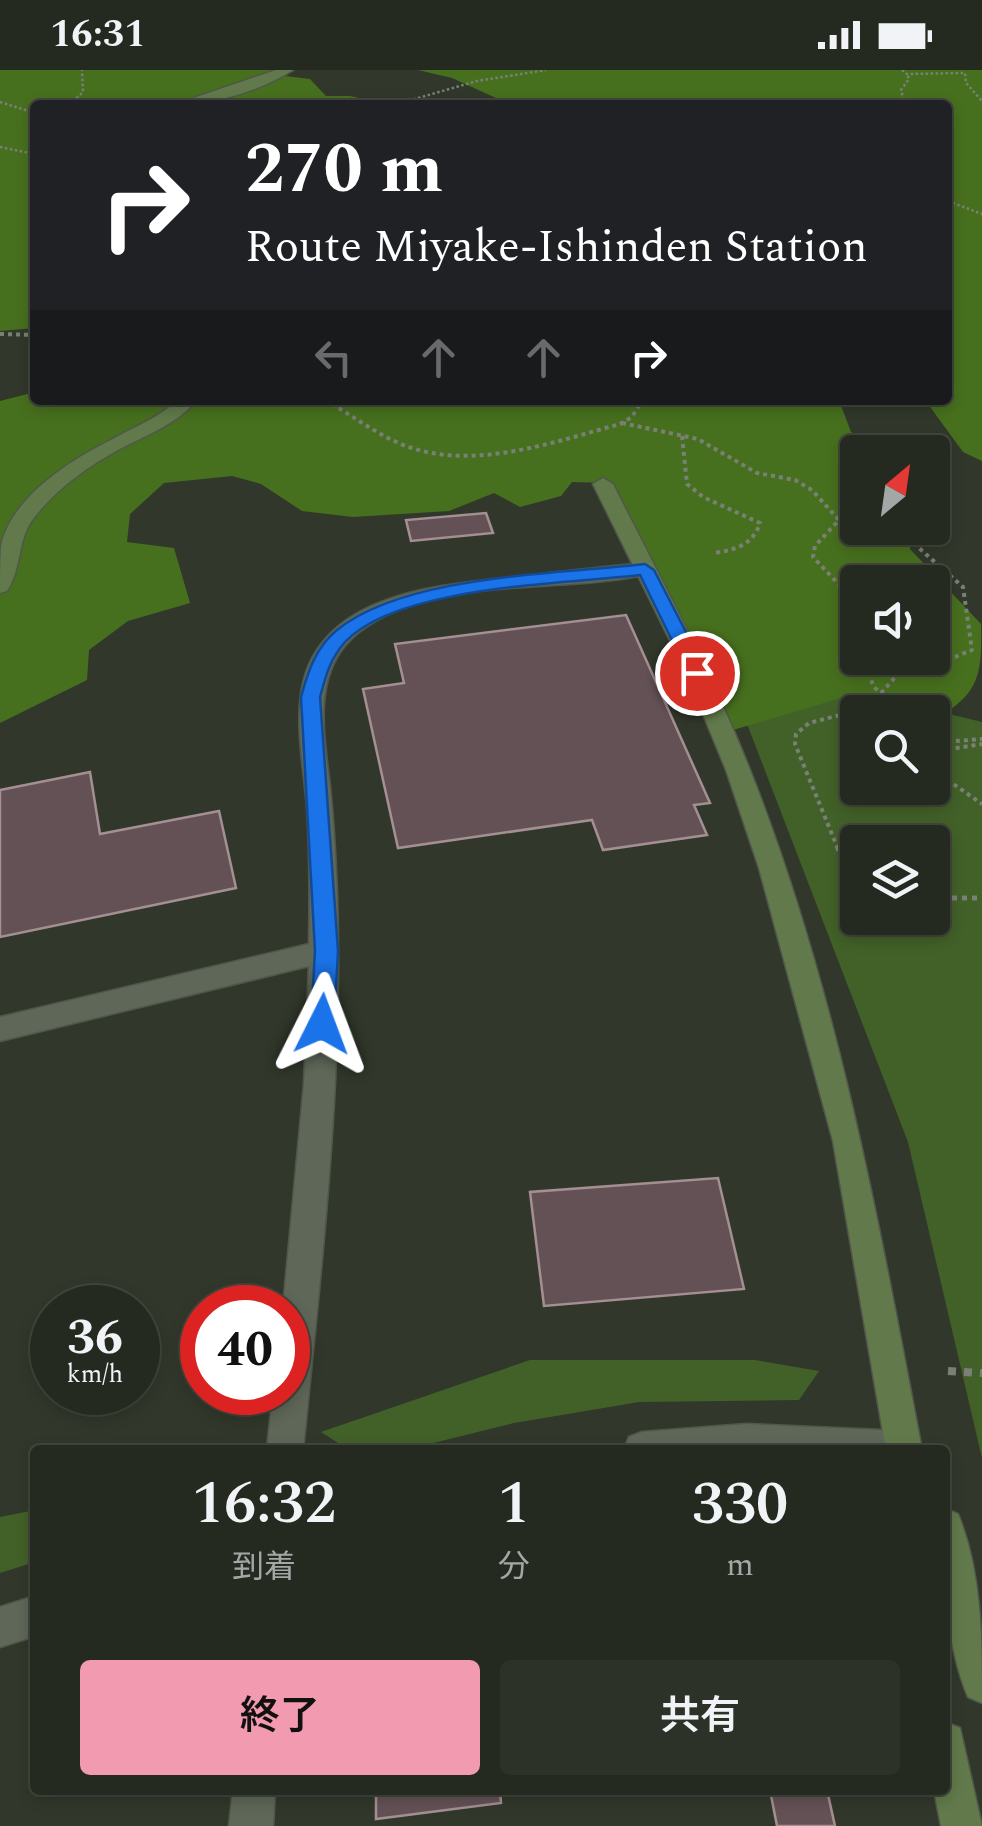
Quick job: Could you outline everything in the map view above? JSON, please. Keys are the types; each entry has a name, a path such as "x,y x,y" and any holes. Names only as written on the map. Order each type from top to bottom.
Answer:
{"main road":[{"path":"198,100 287,70"},
{"path":"0,587 5,580 4,567 14,534 38,503 89,459 162,422 182,405"},
{"path":"603,484 697,673 738,770 772,868 826,1052 876,1279 903,1445"},
{"path":"950,1537 982,1683"},
{"path":"950,1767 962,1826"}],"street":[{"path":"287,1445 315,1169 326,951 311,697 319,664 331,646 365,618 425,595 645,570"},
{"path":"0,1029 326,951"},
{"path":"707,1445 805,1445"},
{"path":"0,1627 30,1618"},
{"path":"251,1826 254,1795"}],"path":[{"path":"74,100 82,92 82,70"},
{"path":"404,100 503,75 546,70"},
{"path":"902,70 909,79 900,94 903,100"},
{"path":"907,74 965,73 966,83 982,100"},
{"path":"0,102 30,111"},
{"path":"0,147 30,153"},
{"path":"952,203 982,214"},
{"path":"0,334 30,334"},
{"path":"334,405 407,446 438,452 523,449 622,422 632,417 639,405"},
{"path":"622,422 719,448 757,472 805,484 833,513 838,525 816,546 814,557 840,585"},
{"path":"682,436 687,484 702,497 760,522 756,535 745,544 714,553"},
{"path":"881,692 909,662 956,657 972,650 963,586 920,545"},
{"path":"868,675 884,695"},
{"path":"840,714 808,722 796,734 795,744 840,854"},
{"path":"950,742 982,742"},
{"path":"950,748 982,742"},
{"path":"950,781 982,804"},
{"path":"950,898 982,898"},
{"path":"948,1372 982,1373"}],"green space":[{"path":"0,70 278,70 249,83 188,100 30,100 30,328 0,331"},
{"path":"418,70 982,70 982,461 963,452 929,405 952,405 952,100 494,100 452,78"},
{"path":"285,76 310,79 326,96 368,100 204,100"},
{"path":"30,393 30,405 841,405 851,432 856,435 840,435 840,545 910,545 925,565 840,565 840,675 950,675 950,591 981,624 981,657 975,682 950,710 950,695 840,695 840,698 733,730 658,571 608,483 572,482 561,496 520,507 494,493 449,511 353,517 302,511 261,484 232,476 164,483 130,514 127,542 174,548 190,603 128,621 89,650 87,680 0,723 0,401"},
{"path":"882,678 915,695 840,695 840,805 950,805 950,713 982,722 982,1458 908,1142 739,703"},
{"path":"530,1360 755,1360 819,1371 799,1400 639,1402 514,1423 425,1445 341,1445 321,1432"},
{"path":"30,1511 30,1564 0,1573 0,1517"}],"building":[{"path":"486,513 493,533 411,541 406,520"},
{"path":"626,615 710,803 694,805 707,835 603,850 592,820 398,848 363,689 404,683 395,644"},
{"path":"90,772 100,834 219,811 236,888 0,937 0,790"},
{"path":"718,1178 744,1289 544,1306 530,1192"},
{"path":"376,1795 500,1795 501,1803 376,1819"},
{"path":"771,1795 828,1795 835,1826 777,1826"}],"route":[{"path":"322,1024 326,951 311,697 319,664 341,635 380,610 425,595 645,570 697,673"}]}
